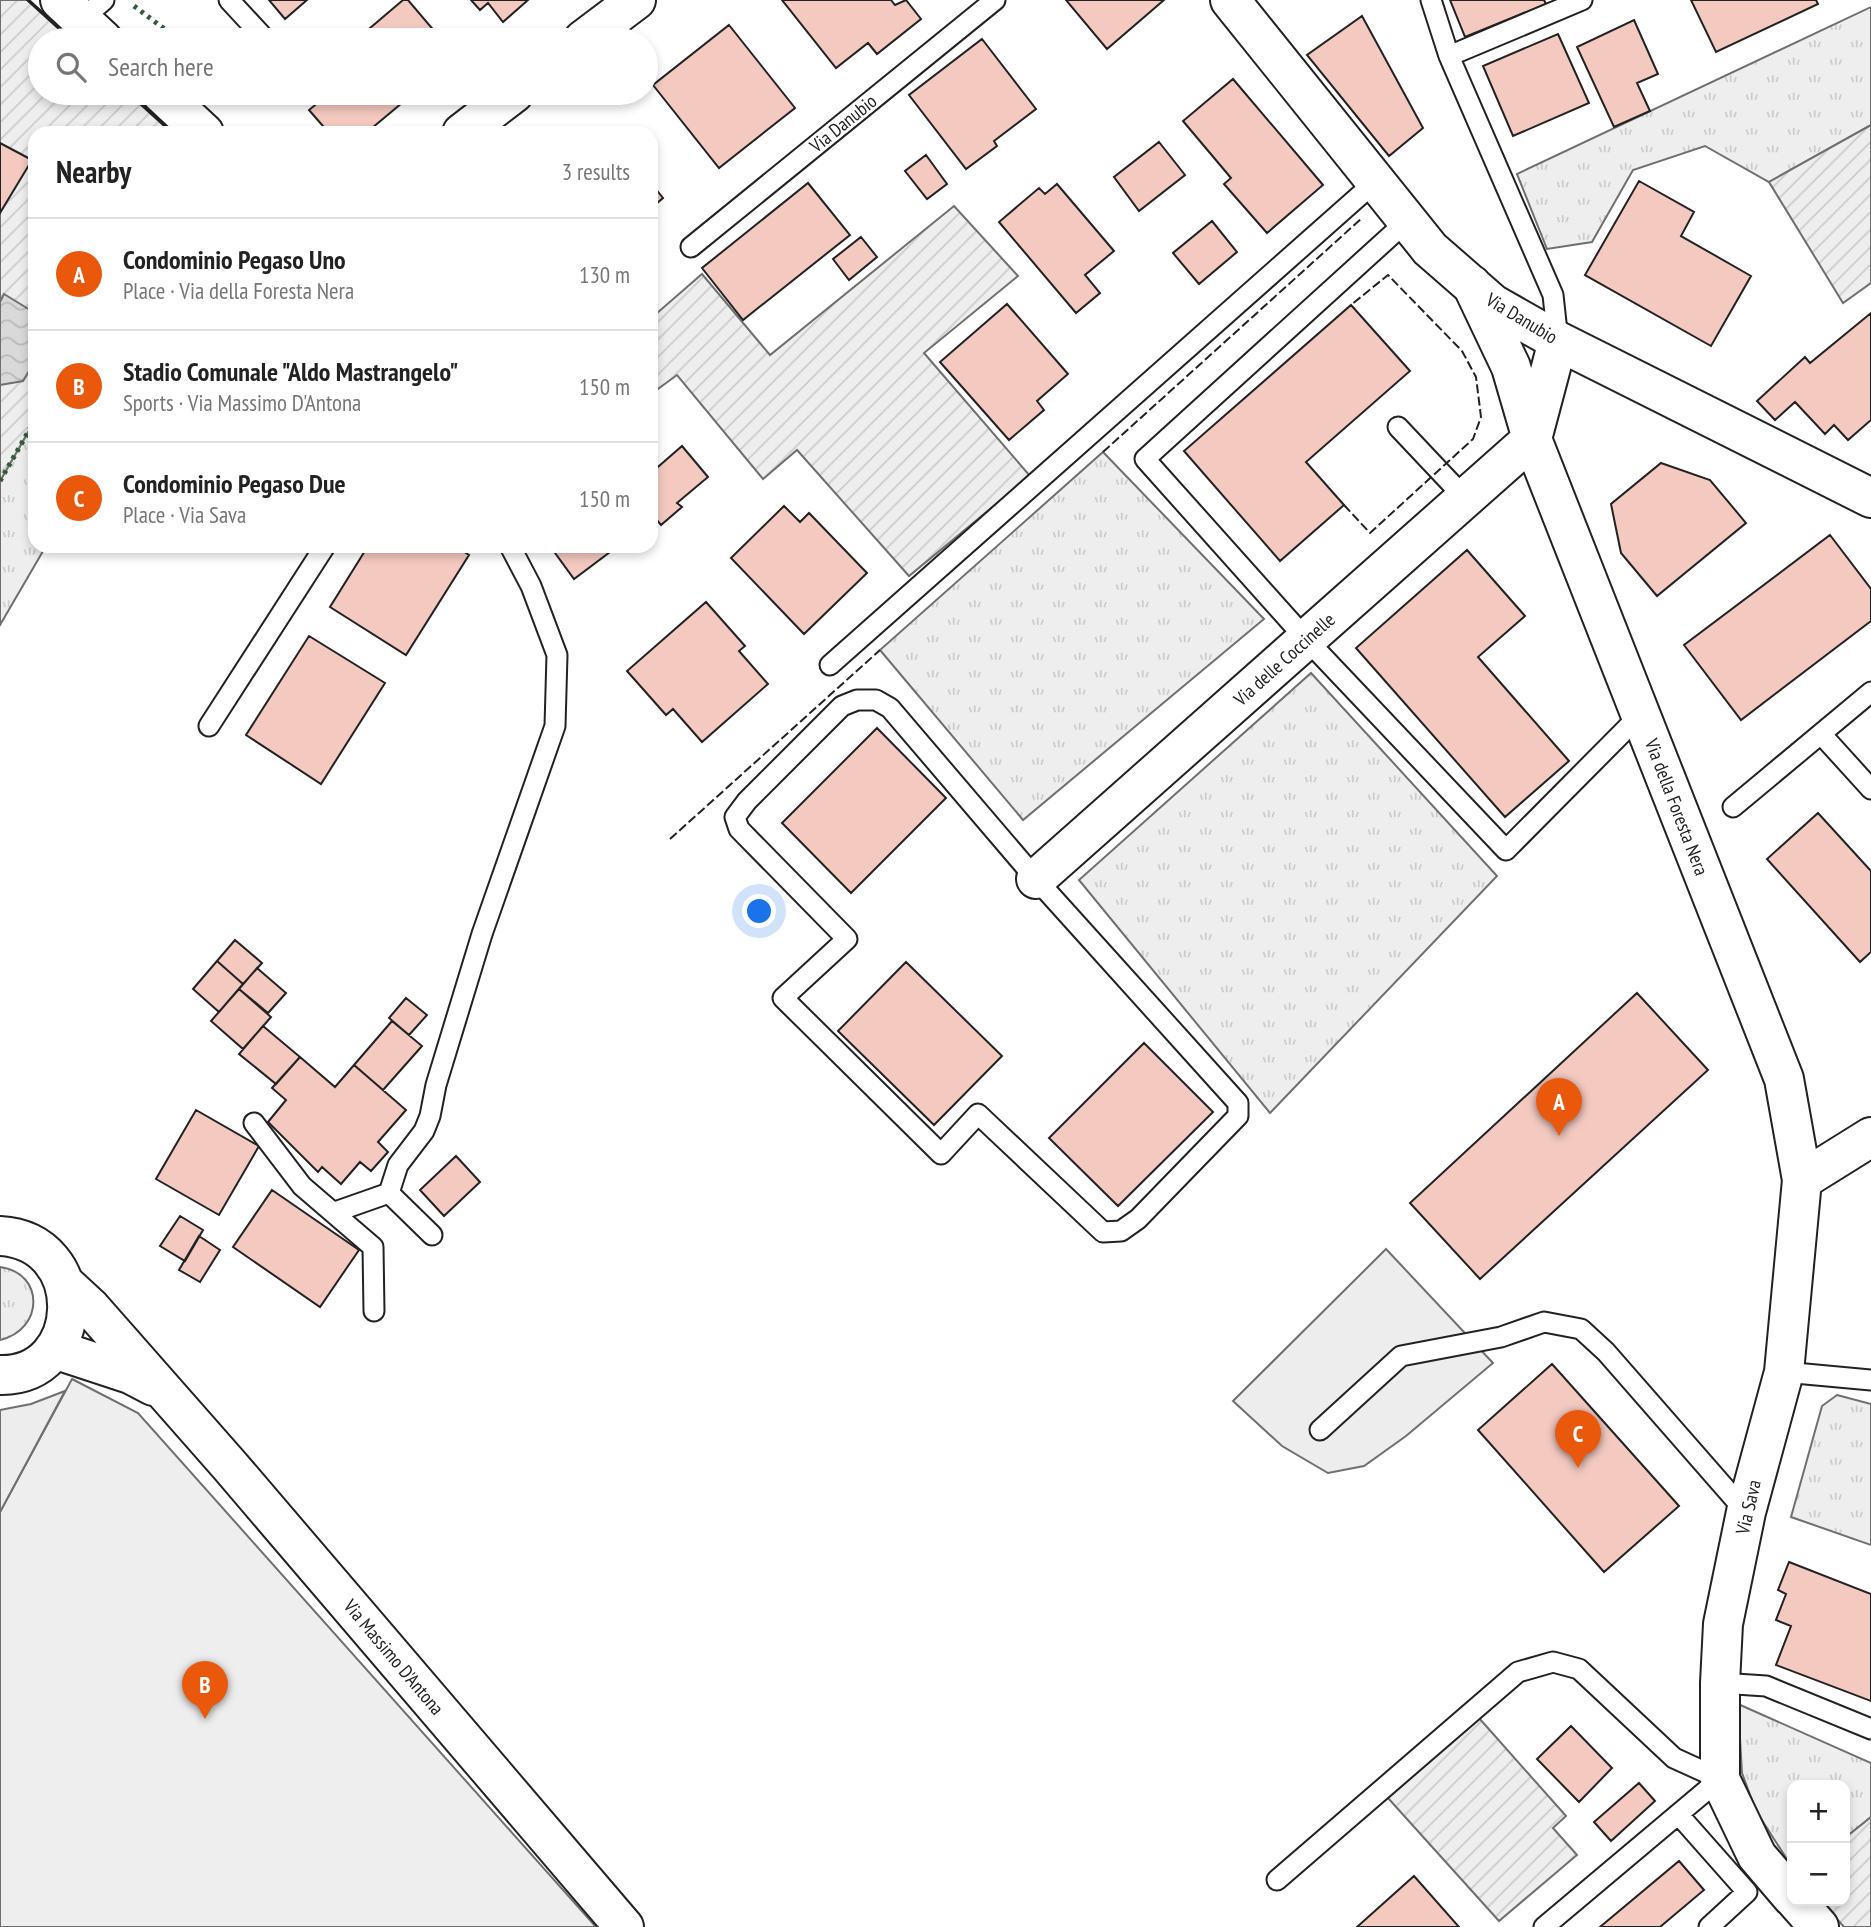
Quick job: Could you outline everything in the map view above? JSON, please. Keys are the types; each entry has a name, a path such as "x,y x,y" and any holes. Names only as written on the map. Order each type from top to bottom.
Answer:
{"street":[{"path":"599,28 636,0"},
{"name":"Via Danubio","path":"1230,0 1430,249 1493,304 1558,341 1871,498"},
{"path":"174,105 197,126"},
{"path":"470,126 498,105"},
{"name":"Via della Foresta Nera","path":"1472,285 1511,368 1532,439 1784,1079 1802,1180"},
{"path":"1532,439 1558,341"},
{"name":"Via delle Coccinelle","path":"1036,879 1532,439"},
{"path":"1802,1180 1871,1137"},
{"name":"Via Sava","path":"1787,1891 1757,1856 1720,1779 1720,1683 1723,1624 1746,1512 1784,1372 1802,1180"},
{"path":"0,1236 14,1237 37,1246 55,1263 65,1284 69,1307 65,1329 54,1349 40,1362 24,1371 0,1375"},
{"name":"Via Massimo D'Antona","path":"65,1284 91,1308 239,1477 624,1927"},
{"name":"Via Massimo D'Antona","path":"54,1349 130,1374 161,1390"},
{"path":"1800,1906 1819,1927"}],"lane":[{"path":"229,0 255,28"},
{"name":"Via Danubio","path":"691,247 995,0"},
{"path":"1431,0 1449,56 1553,295 1558,341"},
{"path":"1449,56 1582,0"},
{"path":"830,664 1375,182"},
{"path":"1407,221 1145,458 1306,639 1506,850 1641,714"},
{"path":"1398,427 1465,498"},
{"path":"209,726 321,553"},
{"path":"389,1193 398,1165 424,1131 478,947 555,726 557,655 531,586 514,553"},
{"path":"1733,807 1871,692"},
{"path":"858,700 876,700 890,708 1036,879 1238,1103 1238,1116 1138,1219 1121,1231 1103,1232 978,1114 941,1154 783,998 847,939 739,829 735,817 747,801 842,706 858,700"},
{"path":"1821,734 1871,789"},
{"path":"254,1123 302,1186 373,1247 374,1311"},
{"path":"335,1212 389,1193"},
{"path":"389,1193 432,1235"},
{"path":"1320,1430 1401,1356 1500,1337 1544,1322 1581,1329 1606,1352 1746,1512"},
{"path":"1784,1372 1871,1380"},
{"path":"1277,1880 1518,1672 1553,1662 1579,1669 1674,1758 1720,1779 1545,1927"},
{"path":"1720,1683 1766,1686 1871,1730"},
{"path":"1678,1814 1747,1892 1709,1927"}],"green space":[{"path":"0,0 28,0 59,28 28,28 28,105 142,105 165,126 28,126 28,432 0,481"},
{"path":"1871,7 1871,125 1769,182 1705,146 1633,170 1592,242 1547,249 1517,174"},
{"path":"1871,125 1871,283 1843,303 1769,182"},
{"path":"954,206 1018,276 924,353 1030,476 909,576 797,450 763,479 677,375 658,389 658,312 702,274 770,355"},
{"path":"28,432 28,553 42,553 0,625 0,481"},
{"path":"1103,452 1264,619 1023,820 880,650"},
{"path":"1311,673 1497,876 1270,1113 1079,880"},
{"path":"0,1267 15,1271 25,1280 31,1290 33,1302 25,1325 0,1340"},
{"path":"72,1379 138,1413 596,1927 0,1927 0,1512"},
{"path":"1837,1395 1871,1404 1871,1545 1791,1517 1822,1406"},
{"path":"1738,1704 1871,1763 1871,1817 1850,1834 1850,1780 1787,1780 1787,1859 1756,1811 1742,1773"},
{"path":"1479,1718 1566,1816 1553,1828 1577,1855 1499,1921 1388,1798"},
{"path":"1871,1817 1871,1927 1844,1927 1825,1906 1850,1906 1850,1834"}],"shaded area":[{"path":"1386,1249 1493,1363 1406,1436 1364,1466 1328,1473 1282,1446 1233,1401"},
{"path":"65,1391 0,1512 0,1410 31,1404"}],"water":[{"path":"4,294 28,309 28,373 23,381 0,385 0,302"}],"building":[{"path":"269,0 307,0 285,19"},
{"path":"403,0 408,0 432,28 370,28"},
{"path":"471,0 528,0 503,22 488,3 480,10"},
{"path":"782,0 891,0 895,5 906,0 921,19 877,54 868,43 836,68"},
{"path":"1066,0 1164,0 1107,49"},
{"path":"1450,0 1544,0 1546,4 1465,37"},
{"path":"1691,0 1816,0 1818,4 1716,52"},
{"path":"1362,16 1423,128 1389,156 1307,55"},
{"path":"1634,20 1658,74 1637,83 1650,111 1614,127 1577,47"},
{"path":"729,25 795,108 719,168 658,91 658,81"},
{"path":"1558,34 1589,103 1513,136 1483,66"},
{"path":"982,39 1036,109 994,141 997,146 966,169 909,95"},
{"path":"1233,79 1323,185 1267,233 1224,184 1231,178 1183,121"},
{"path":"315,105 400,105 374,126 323,126 309,110"},
{"path":"1159,142 1185,175 1139,211 1114,177"},
{"path":"0,143 28,158 28,167 0,213"},
{"path":"926,155 947,184 927,199 905,171"},
{"path":"1639,181 1694,212 1681,236 1751,276 1711,346 1585,275"},
{"path":"808,183 850,235 743,320 702,268"},
{"path":"1057,184 1114,251 1085,275 1100,293 1076,313 999,222 1039,188 1045,194"},
{"path":"1212,221 1237,252 1199,284 1173,253"},
{"path":"861,237 877,257 849,280 833,259"},
{"path":"1007,304 1068,374 1037,401 1044,410 1009,440 940,362"},
{"path":"1351,305 1410,371 1306,462 1344,505 1280,561 1184,451"},
{"path":"1871,313 1871,420 1848,440 1834,425 1825,434 1795,402 1775,420 1757,401 1805,357 1810,363"},
{"path":"682,446 708,477 677,503 682,507 661,525 658,521 658,467"},
{"path":"1661,463 1710,480 1746,523 1657,596 1621,553 1611,504"},
{"path":"784,506 800,522 809,513 867,573 804,634 731,558"},
{"path":"1830,535 1871,589 1871,621 1741,720 1684,645"},
{"path":"1467,550 1525,616 1478,657 1569,761 1505,817 1356,648"},
{"path":"364,553 469,555 406,655 330,607"},
{"path":"555,553 609,553 574,579"},
{"path":"706,602 745,646 739,651 768,684 702,742 673,709 666,715 627,671"},
{"path":"309,636 385,683 321,784 246,735"},
{"path":"877,728 946,798 851,893 782,823"},
{"path":"1818,813 1871,871 1871,952 1860,962 1767,859"},
{"path":"235,940 262,963 243,984 217,961"},
{"path":"217,961 243,984 219,1012 193,989"},
{"path":"906,962 1002,1056 934,1125 838,1031"},
{"path":"257,968 286,993 268,1013 239,989"},
{"path":"239,989 271,1017 243,1049 211,1021"},
{"path":"1637,993 1708,1070 1480,1279 1410,1203"},
{"path":"406,998 427,1015 409,1035 389,1018"},
{"path":"392,1021 422,1046 383,1090 354,1065"},
{"path":"263,1026 300,1057 276,1084 239,1054"},
{"path":"1144,1043 1213,1112 1118,1206 1049,1138"},
{"path":"300,1057 335,1087 354,1065 406,1110 378,1142 388,1152 371,1171 360,1162 341,1184 322,1167 318,1172 268,1122 286,1100 272,1088"},
{"path":"196,1110 259,1146 219,1215 156,1179"},
{"path":"456,1156 480,1182 444,1216 420,1190"},
{"path":"272,1190 359,1250 320,1307 233,1247"},
{"path":"180,1216 203,1230 185,1261 160,1246"},
{"path":"199,1236 220,1250 200,1282 179,1270"},
{"path":"1552,1364 1679,1506 1604,1572 1478,1430"},
{"path":"1789,1562 1871,1594 1871,1701 1776,1665 1791,1626 1776,1620 1786,1594 1778,1590"},
{"path":"1571,1726 1612,1768 1579,1802 1537,1759"},
{"path":"1639,1783 1655,1801 1611,1841 1594,1822"},
{"path":"1679,1861 1704,1890 1660,1927 1600,1927"},
{"path":"1414,1876 1459,1927 1357,1927"}],"hedge":[{"path":"134,6 163,28"},
{"path":"0,481 28,432"}],"fence":[{"path":"1103,452 1362,218"},
{"path":"1344,505 1370,533 1473,439 1481,417 1476,377 1462,351 1388,275 1351,305"},
{"path":"670,839 880,650"}],"wall":[{"path":"28,0 59,28"},
{"path":"142,105 165,126"}],"place":[{"name":"Condominio Pegaso Uno","path":"1559,1136"},
{"name":"Condominio Pegaso Due","path":"1578,1468"},
{"name":"Stadio Comunale \"Aldo Mastrangelo\"","path":"205,1719"}]}
